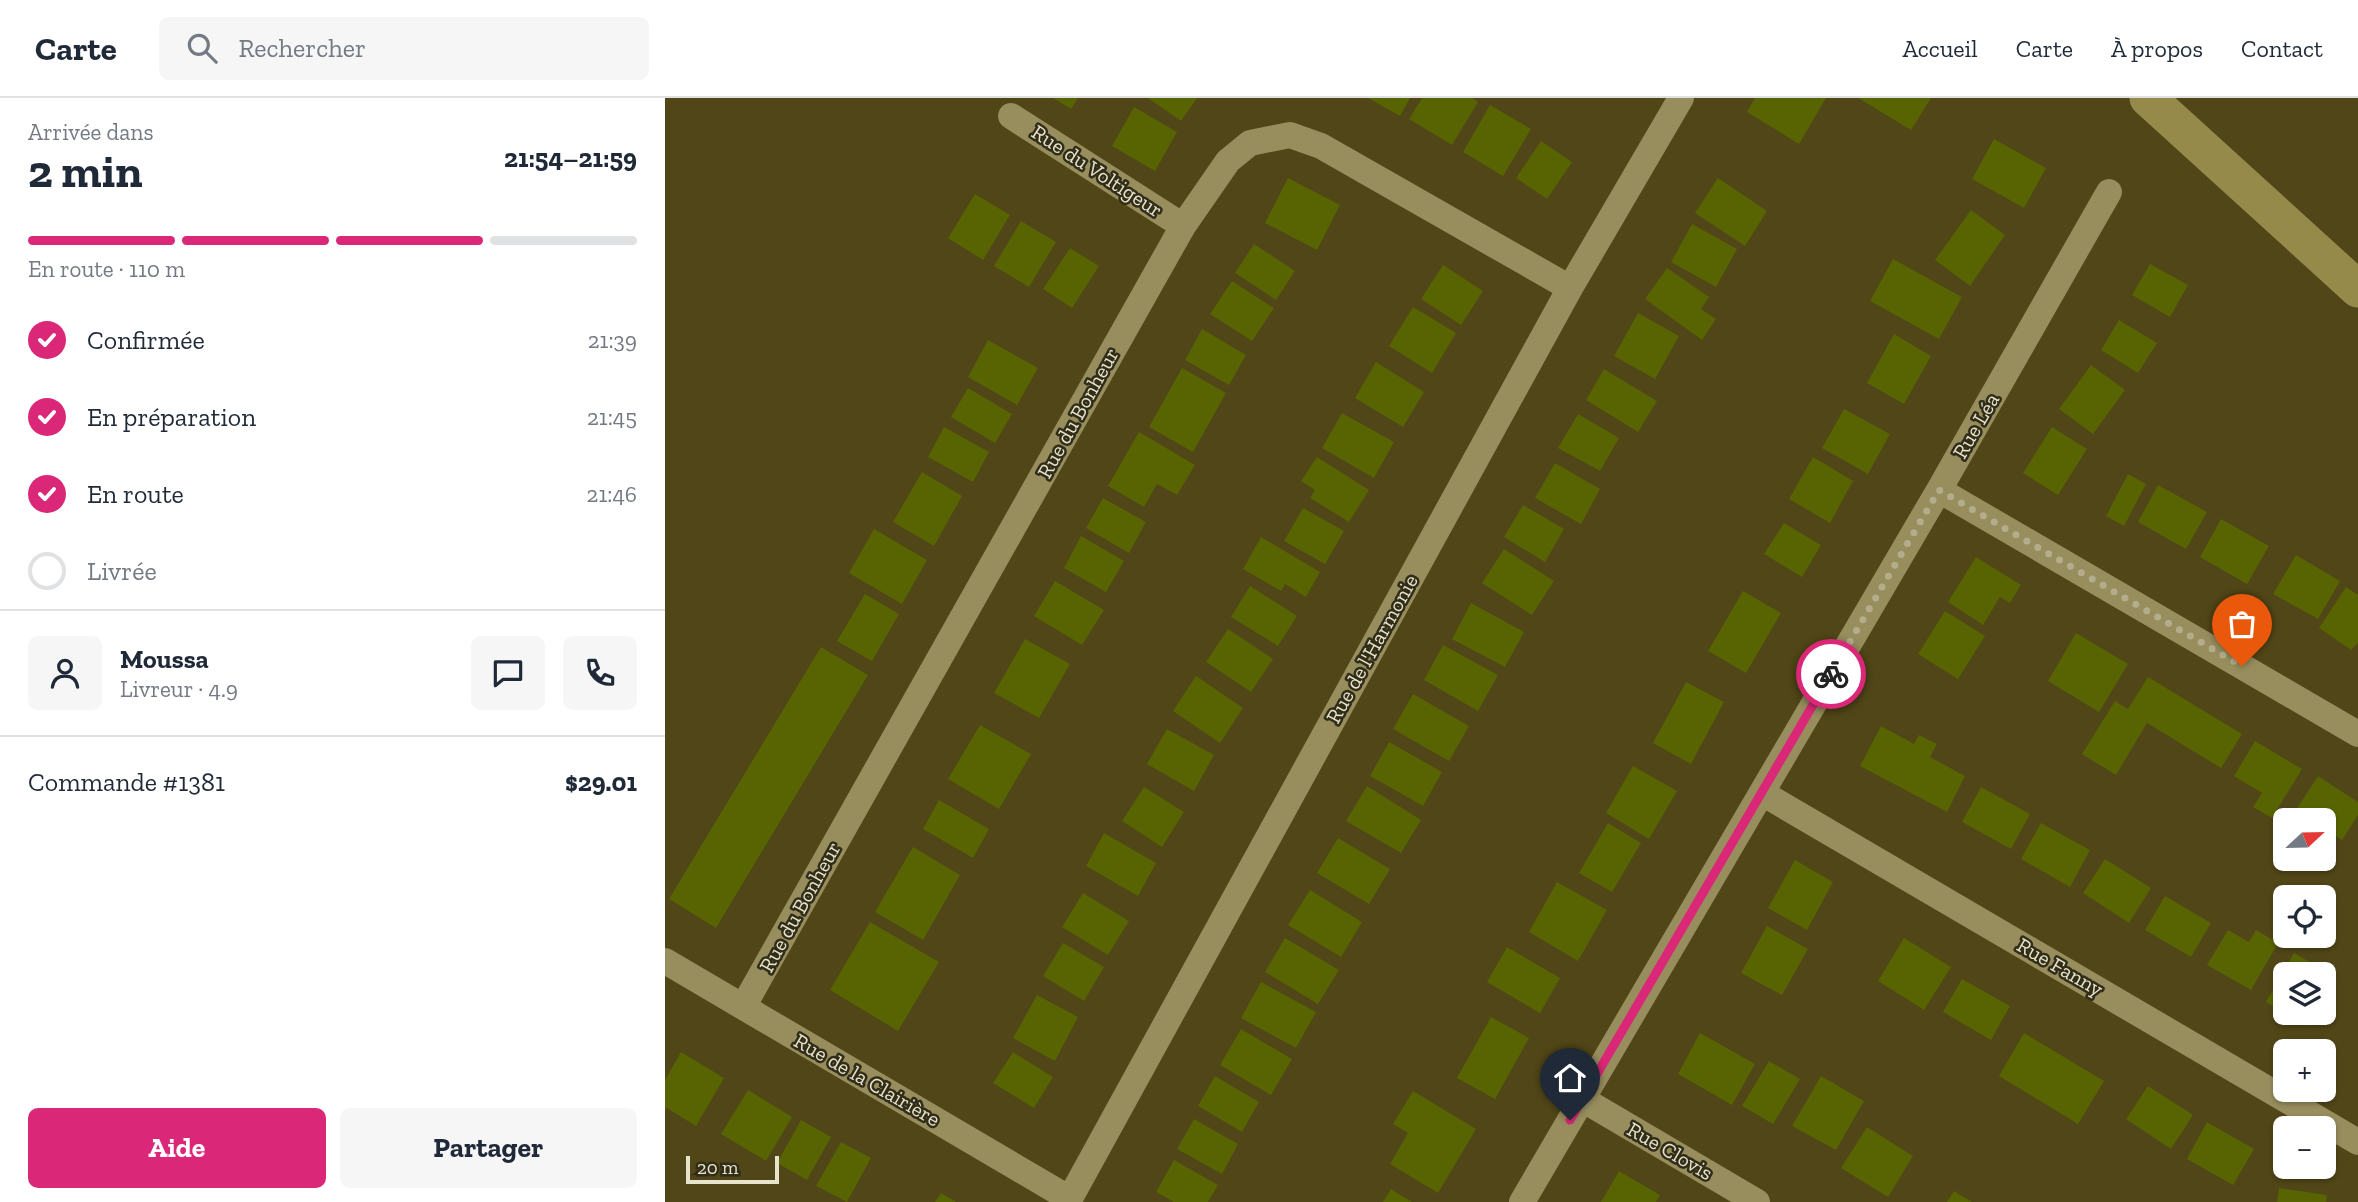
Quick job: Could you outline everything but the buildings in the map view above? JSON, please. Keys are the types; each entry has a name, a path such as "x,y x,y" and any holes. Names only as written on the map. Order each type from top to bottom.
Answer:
{"street":[{"name":"Rue de l'Harmonie","path":"1069,1201 1570,288 1681,98"},
{"path":"2148,98 2358,289"},
{"name":"Rue du Voltigeur","path":"1011,116 1183,226"},
{"name":"Rue du Bonheur","path":"743,1007 1183,226 1228,161 1250,143 1290,135 1321,145 1570,288"},
{"name":"Rue Léa","path":"1522,1202 1939,490 2109,192"},
{"path":"1939,490 2358,734"},
{"name":"Rue Fanny","path":"1762,793 2358,1142"},
{"name":"Rue de la Clairière","path":"665,961 1069,1201"},
{"name":"Rue Clovis","path":"1582,1100 1757,1202"}],"way so far":[{"path":"1831,674 1939,490 2242,666"}],"route":[{"path":"1570,1120 1831,674"}]}
